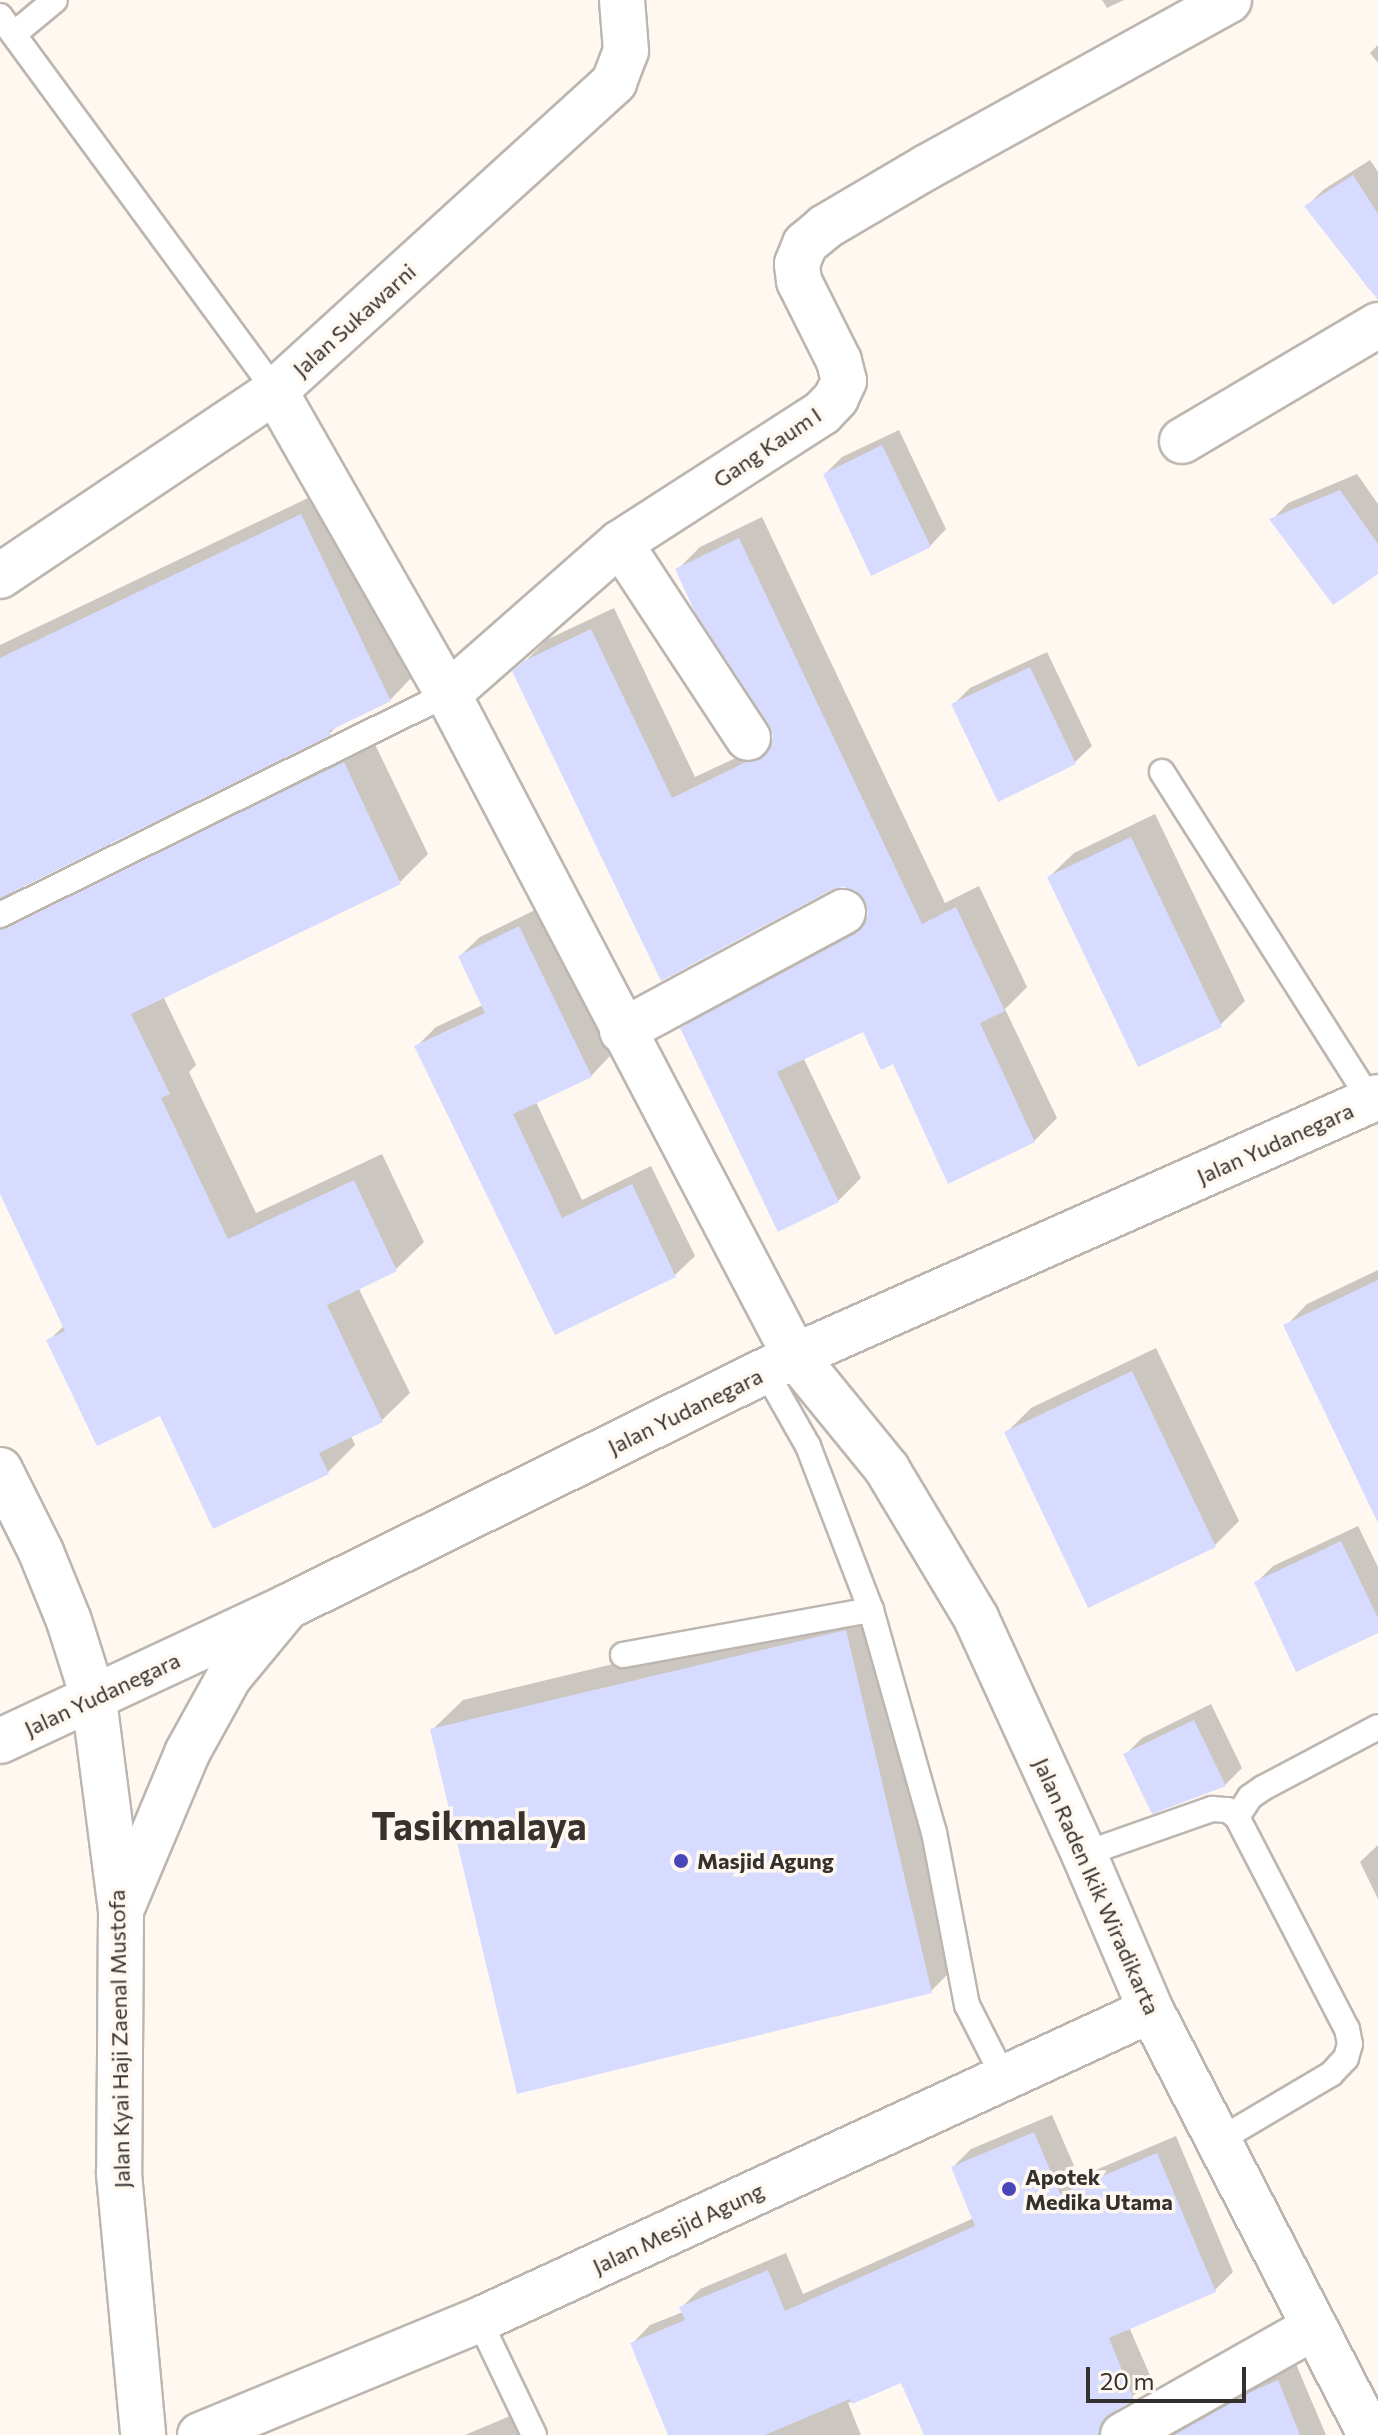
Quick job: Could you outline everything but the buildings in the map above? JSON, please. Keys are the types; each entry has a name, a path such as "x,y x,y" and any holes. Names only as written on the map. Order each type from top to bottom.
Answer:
{"street":[{"name":"Jalan Sukawarni","path":"0,576 275,391 614,82 626,51 622,0"},
{"name":"Gang Kaum I","path":"448,694 620,543 822,413 836,398 844,381 839,361 799,281 797,264 805,244 825,227 927,167 1229,0"},
{"path":"1182,441 1378,325"},
{"name":"Jalan Raden Ikik Wiradikarta","path":"275,391 448,694 622,1031 780,1364 887,1469 976,1618 1084,1854 1151,2010 1216,2142 1370,2435"},
{"path":"620,543 748,738"},
{"path":"622,1031 843,912"},
{"name":"Jalan Yudanegara","path":"0,1741 94,1700 287,1607 780,1364 1374,1098"},
{"name":"Jalan Kyai Haji Zaenal Mustofa","path":"0,1470 41,1552 69,1621 94,1700 121,1911 119,2174 143,2435"},
{"path":"121,1911 187,1753 229,1677 287,1607"},
{"name":"Jalan Mesjid Agung","path":"200,2435 479,2320 1151,2010"},
{"path":"1123,2435 1315,2327"}],"lane":[{"path":"55,0 7,25 275,391"},
{"path":"0,915 448,694"},
{"path":"1162,772 1374,1098"},
{"path":"780,1364 871,1610 934,1832 967,2005 1004,2078"},
{"path":"623,1655 871,1610"},
{"path":"1237,1817 1250,1797 1263,1788 1378,1727"},
{"path":"1084,1854 1212,1809 1228,1810 1237,1817 1347,2029 1350,2044 1346,2058 1331,2074 1216,2142"},
{"path":"479,2320 534,2435"}],"place":[{"name":"Masjid Agung","path":"681,1861"},
{"name":"Apotek Medika Utama","path":"1009,2189"}],"district":[{"name":"Tasikmalaya","path":"479,1825"}]}
